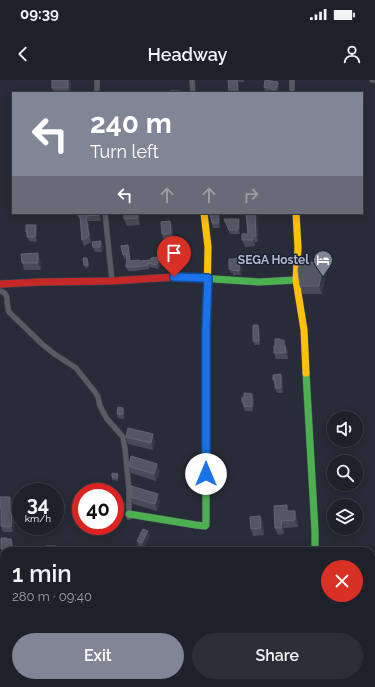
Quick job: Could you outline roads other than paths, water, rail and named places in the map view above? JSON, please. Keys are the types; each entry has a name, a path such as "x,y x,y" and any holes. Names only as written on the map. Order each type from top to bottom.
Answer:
{"street":[{"path":"96,80 97,92"},
{"path":"192,80 193,92"},
{"path":"292,80 292,92"},
{"path":"105,214 112,280"},
{"path":"0,291 6,293 7,308 9,312 42,344 76,368 95,392 107,419 123,437 126,449 129,489 129,516 205,526 208,247 204,214"},
{"path":"296,214 298,248 296,280 304,330 315,531 314,547"},
{"path":"0,284 174,277 259,282 296,280"}],"place":[{"name":"SEGA Hostel","path":"323,277"}]}
